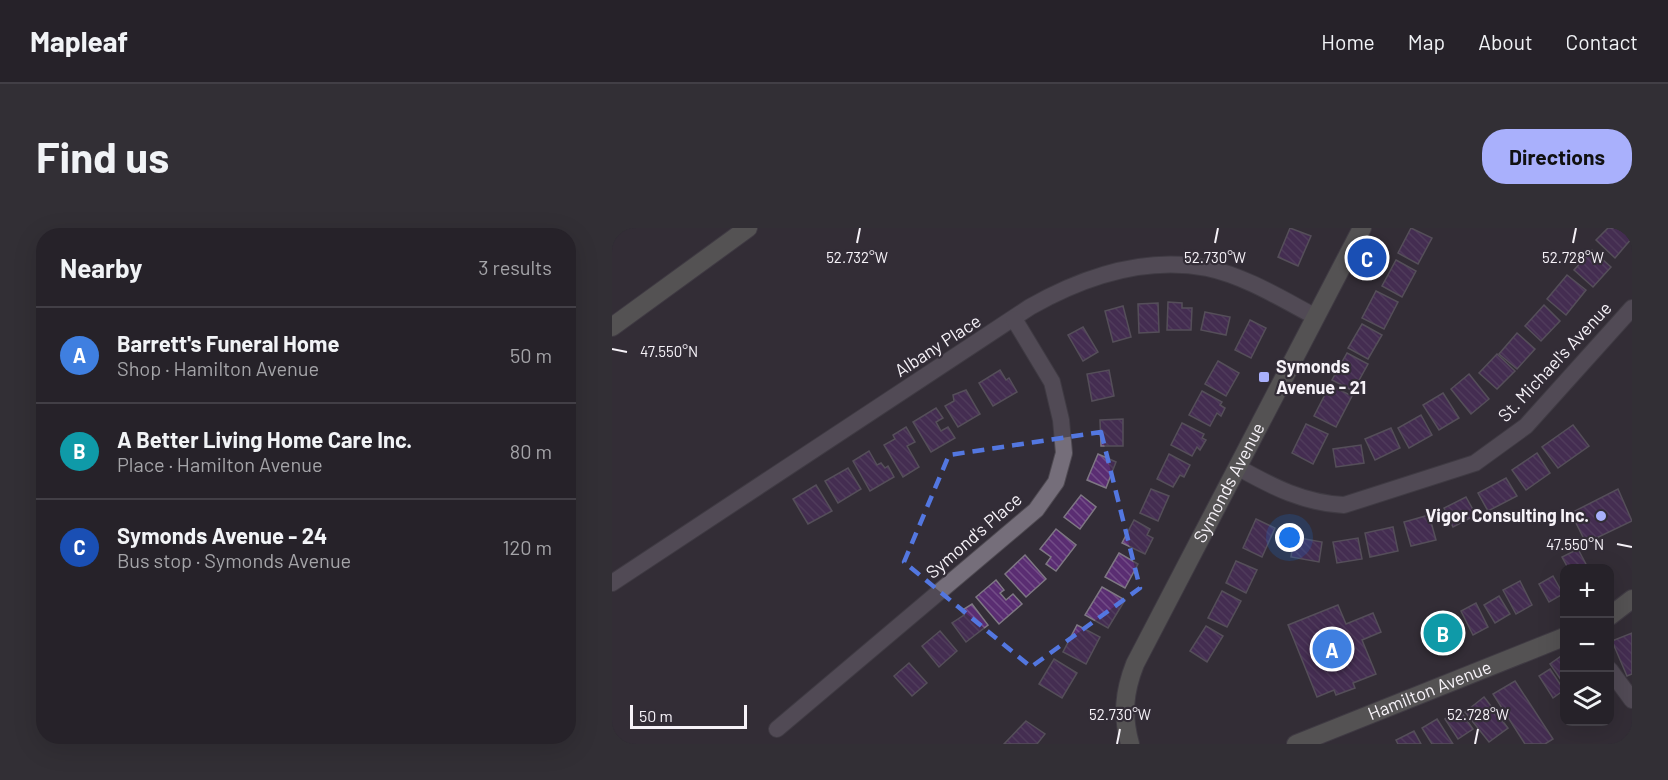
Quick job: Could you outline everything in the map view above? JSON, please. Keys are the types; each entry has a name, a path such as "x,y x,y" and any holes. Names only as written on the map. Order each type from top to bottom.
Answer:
{"street":[{"path":"612,327 748,228"},
{"name":"Symonds Avenue","path":"1130,744 1124,714 1125,698 1135,664 1362,228"},
{"name":"Albany Place","path":"612,583 1014,319 1055,293 1087,279 1115,271 1174,266 1207,268 1236,278 1316,317"},
{"name":"St. Michael's Avenue","path":"1239,468 1297,497 1321,504 1344,505 1475,464 1526,426 1632,308"},
{"name":"Symond's Place","path":"777,729 1036,510 1056,482 1064,453 1061,420 1052,382 1014,319"},
{"path":"1614,614 1632,598"},
{"path":"1614,616 1632,609"},
{"name":"Hamilton Avenue","path":"1296,744 1560,639"},
{"path":"1611,672 1632,700"}],"highlighted area":[{"path":"1101,432 1140,588 1031,667 904,562 949,455"}],"building":[{"path":"1290,228 1311,236 1298,266 1278,257"},
{"path":"1411,228 1432,238 1418,264 1398,253"},
{"path":"1608,228 1622,228 1632,238 1615,258 1596,240"},
{"path":"1592,250 1611,267 1593,287 1574,270"},
{"path":"1396,260 1416,271 1402,297 1382,286"},
{"path":"1567,275 1586,290 1566,315 1547,299"},
{"path":"1376,291 1398,302 1384,329 1362,318"},
{"path":"1168,302 1182,303 1182,308 1192,308 1191,330 1167,330"},
{"path":"1158,303 1159,332 1139,333 1138,304"},
{"path":"1544,305 1560,321 1541,341 1525,326"},
{"path":"1123,306 1131,337 1113,342 1105,311"},
{"path":"1205,312 1230,317 1226,335 1201,330"},
{"path":"1250,320 1266,328 1251,358 1235,350"},
{"path":"1362,324 1382,335 1368,359 1348,348"},
{"path":"1083,327 1098,352 1083,361 1068,335"},
{"path":"1517,333 1535,349 1517,369 1499,354"},
{"path":"1347,353 1368,364 1353,391 1332,380"},
{"path":"1497,354 1515,371 1497,389 1479,373"},
{"path":"1218,361 1239,373 1226,396 1205,384"},
{"path":"1000,370 1006,380 1009,378 1017,392 993,406 979,383"},
{"path":"1109,370 1114,396 1092,401 1087,374"},
{"path":"1469,374 1489,399 1471,414 1451,389"},
{"path":"1330,385 1352,396 1336,427 1314,416"},
{"path":"966,390 980,414 958,427 945,406 954,401 953,395"},
{"path":"1202,391 1222,402 1220,405 1225,408 1221,416 1217,413 1210,426 1189,415"},
{"path":"1443,393 1459,418 1439,430 1423,405"},
{"path":"936,408 943,418 936,422 941,431 948,427 955,438 931,452 913,422"},
{"path":"1421,415 1432,435 1409,448 1398,428"},
{"path":"1123,419 1123,446 1101,446 1100,420"},
{"path":"1182,423 1204,434 1202,438 1206,440 1200,450 1197,447 1192,456 1171,445"},
{"path":"1306,424 1328,434 1313,464 1292,453"},
{"path":"1573,425 1589,446 1558,468 1542,447"},
{"path":"906,427 915,442 907,446 919,467 903,477 884,445 895,439 893,435"},
{"path":"1391,428 1400,448 1375,460 1365,439"},
{"path":"1361,445 1364,463 1336,467 1333,449"},
{"path":"869,451 877,465 881,463 885,468 888,466 894,477 870,491 853,461"},
{"path":"1537,453 1550,473 1526,490 1512,470"},
{"path":"1098,454 1116,462 1106,488 1087,480"},
{"path":"1169,454 1190,465 1184,477 1180,475 1173,487 1157,479"},
{"path":"848,468 861,489 838,503 825,481"},
{"path":"1506,478 1517,496 1488,511 1478,493"},
{"path":"816,485 832,511 808,524 793,499"},
{"path":"1151,489 1169,496 1158,521 1140,513"},
{"name":"Vigor Consulting Inc.","path":"1618,489 1632,521 1586,543 1571,513"},
{"path":"1081,495 1096,507 1080,529 1064,517"},
{"path":"1466,497 1476,515 1453,527 1444,508"},
{"path":"1429,515 1436,540 1411,546 1404,522"},
{"path":"1256,519 1275,528 1262,557 1243,548"},
{"path":"1134,520 1150,529 1147,535 1153,538 1145,554 1122,543"},
{"path":"1393,527 1398,551 1370,557 1365,533"},
{"path":"1056,529 1076,545 1056,571 1046,564 1051,557 1040,549"},
{"path":"1294,537 1322,542 1319,562 1291,557"},
{"path":"1358,538 1362,559 1337,563 1333,542"},
{"path":"1578,549 1586,564 1566,564 1562,557"},
{"path":"1119,553 1138,564 1125,588 1105,577"},
{"path":"1025,555 1046,579 1026,597 1005,574"},
{"path":"1236,561 1257,570 1246,593 1226,583"},
{"path":"1553,576 1560,589 1560,596 1549,602 1539,584"},
{"path":"996,580 1004,590 1000,593 1006,600 1013,594 1022,604 999,624 976,597"},
{"path":"1520,581 1532,605 1516,614 1503,590"},
{"path":"1102,587 1125,600 1108,628 1085,615"},
{"path":"1222,591 1241,601 1227,627 1208,618"},
{"path":"1499,596 1510,614 1495,623 1484,605"},
{"path":"1476,603 1488,627 1473,635 1461,611"},
{"path":"972,604 988,625 966,642 952,623 964,615 961,611"},
{"path":"1338,605 1346,624 1373,613 1381,632 1362,640 1376,674 1353,683 1355,688 1336,695 1334,690 1317,697 1288,625"},
{"path":"1446,620 1456,638 1441,646 1431,628"},
{"path":"1077,625 1100,637 1086,664 1063,652"},
{"path":"1206,626 1223,636 1207,662 1190,651"},
{"path":"940,631 957,651 939,667 922,646"},
{"path":"1632,633 1632,674 1627,676 1614,646 1614,640"},
{"path":"1560,657 1560,678 1550,664"},
{"path":"1054,659 1077,673 1062,698 1039,684"},
{"path":"909,663 927,683 912,696 894,676"},
{"path":"1550,669 1560,684 1560,693 1553,698 1539,676"},
{"path":"1515,681 1553,739 1545,744 1525,744 1493,694"},
{"path":"1484,697 1508,728 1489,742 1465,712"},
{"path":"1459,709 1473,729 1458,739 1445,719"},
{"path":"1437,719 1453,744 1432,744 1422,728"},
{"path":"1026,721 1045,734 1037,744 1004,744"},
{"path":"1414,731 1421,744 1398,744 1396,740"}],"place":[{"name":"Symonds Avenue - 24","path":"1367,258"},
{"name":"Symonds Avenue - 21","path":"1264,377"},
{"name":"Vigor Consulting Inc.","path":"1601,516"},
{"name":"A Better Living Home Care Inc.","path":"1443,633"},
{"name":"Barrett's Funeral Home","path":"1332,649"}]}
